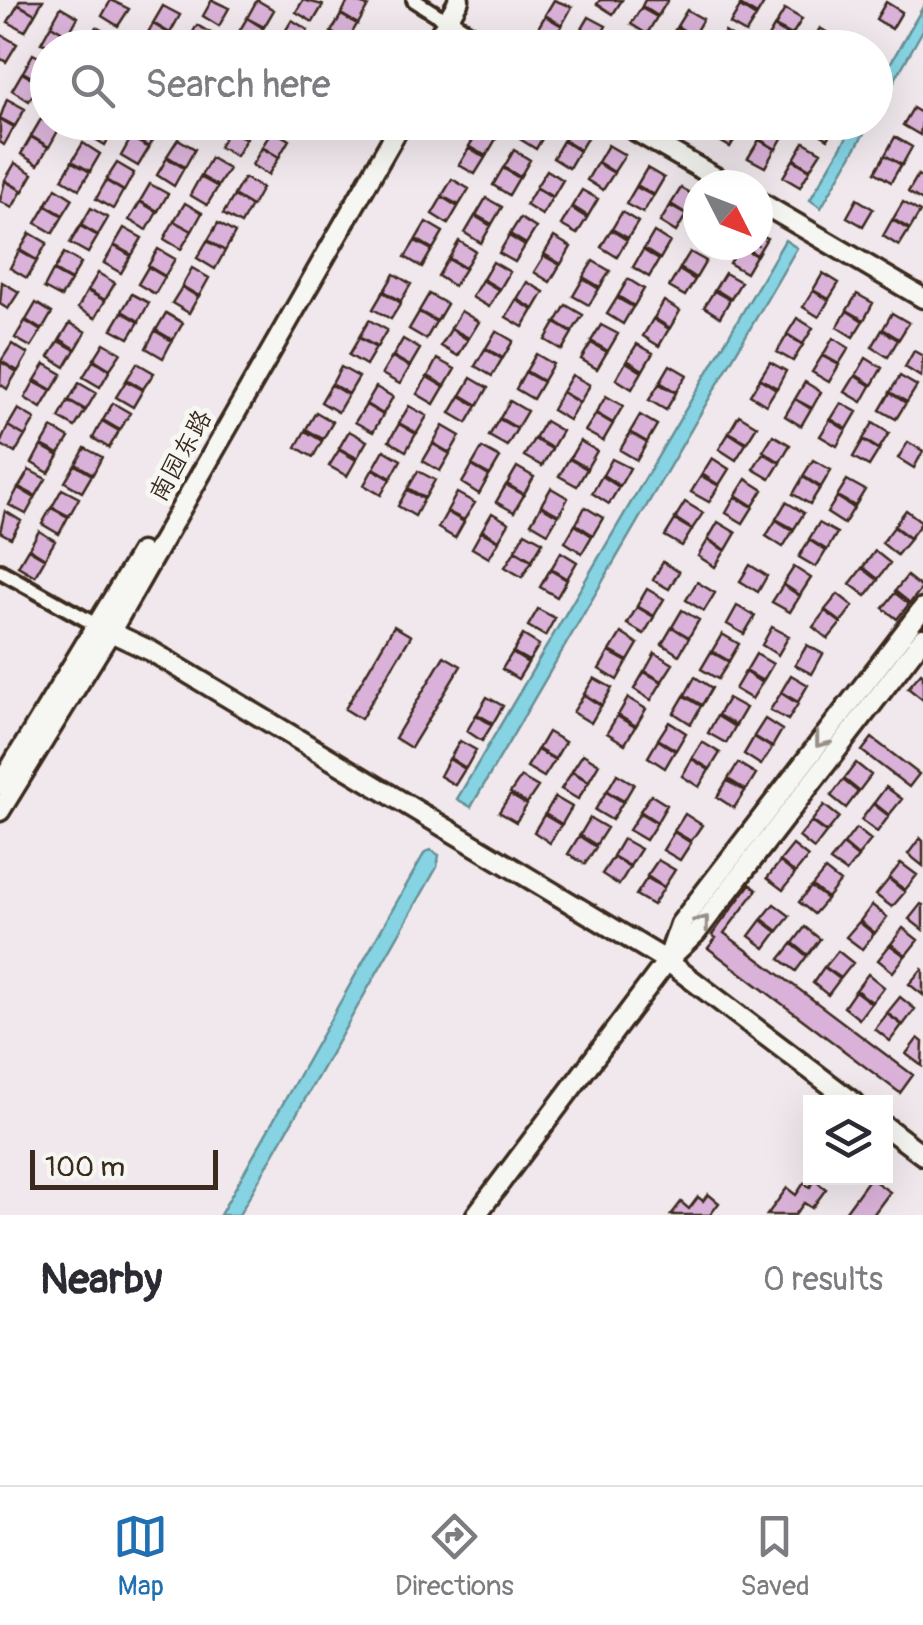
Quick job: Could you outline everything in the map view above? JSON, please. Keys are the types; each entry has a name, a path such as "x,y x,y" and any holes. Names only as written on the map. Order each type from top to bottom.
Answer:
{"street":[{"path":"414,0 461,30"},
{"path":"450,30 459,0"},
{"path":"447,30 473,0"},
{"name":"南园东路","path":"0,785 105,629 379,140"},
{"name":"南园东路","path":"0,811 391,140"},
{"path":"651,140 703,170"},
{"path":"773,211 923,298"},
{"path":"0,571 105,629 666,962 844,1095"},
{"path":"869,694 923,608"},
{"path":"476,1215 666,962 680,924 869,694 923,638"},
{"path":"893,1132 923,1156"}],"water":[{"path":"923,7 923,30 893,83 893,59"},
{"path":"845,140 860,140 821,208 810,200"},
{"path":"785,240 797,248 471,807 457,799"},
{"path":"431,850 439,855 437,867 239,1215 220,1215 425,852"}],"building":[{"path":"20,0 43,0 35,14 18,4"},
{"path":"111,0 129,9 118,26 102,16"},
{"path":"212,0 229,8 219,26 203,16"},
{"path":"257,0 274,10 264,27 247,18"},
{"path":"303,0 323,5 313,22 296,12"},
{"path":"349,0 368,6 358,24 341,14"},
{"path":"554,0 572,7 562,25 545,15"},
{"path":"600,0 622,0 613,14 597,4"},
{"path":"645,0 668,0 658,16 642,6"},
{"path":"744,0 766,0 757,15 740,5"},
{"path":"886,2 902,12 892,29 876,19"},
{"path":"18,5 35,14 25,31 8,22"},
{"path":"163,6 180,15 172,30 153,23"},
{"path":"61,7 78,17 71,30 51,25"},
{"path":"740,7 756,17 748,30 730,24"},
{"path":"641,8 657,17 649,30 631,24"},
{"path":"785,9 802,19 795,30 775,26"},
{"path":"687,10 703,19 697,30 677,26"},
{"path":"341,15 357,24 354,30 332,30"},
{"path":"545,16 562,26 559,30 537,30"},
{"path":"589,17 606,26 604,30 581,30"},
{"path":"247,18 263,28 262,30 240,30"},
{"path":"292,20 308,30 286,30"},
{"path":"0,34 17,44 6,62 0,58"},
{"path":"22,73 30,78 29,101 12,90"},
{"path":"7,99 25,109 15,126 0,118"},
{"path":"913,108 923,114 920,135 903,125"},
{"path":"0,119 14,127 4,145 0,142"},
{"path":"895,137 912,147 902,165 885,155"},
{"path":"30,139 48,147 38,165 21,154"},
{"path":"130,140 149,148 138,166 121,156"},
{"path":"177,140 195,149 185,167 167,156"},
{"path":"223,140 245,140 236,156 219,147"},
{"path":"266,140 289,140 279,157 262,147"},
{"path":"473,140 495,140 486,156 469,146"},
{"path":"522,140 541,140 536,149"},
{"path":"564,140 586,140 580,150"},
{"path":"759,140 775,149 765,167 748,158"},
{"path":"761,140 781,140 776,149"},
{"path":"563,141 579,151 569,168 553,158"},
{"path":"804,142 821,152 810,169 794,159"},
{"path":"83,143 100,154 90,171 72,161"},
{"path":"608,145 625,155 614,172 598,162"},
{"path":"262,148 279,158 268,175 252,165"},
{"path":"469,148 485,158 475,174 459,165"},
{"path":"514,150 530,160 520,177 504,167"},
{"path":"885,155 901,165 891,182 875,172"},
{"path":"167,158 184,168 174,186 157,175"},
{"path":"211,158 229,169 218,186 201,176"},
{"path":"793,160 810,170 800,187 783,177"},
{"path":"72,162 90,172 79,189 62,179"},
{"path":"15,163 33,174 23,191 5,180"},
{"path":"117,163 134,173 124,191 106,180"},
{"path":"597,163 614,173 603,190 587,180"},
{"path":"503,168 519,178 509,195 493,185"},
{"path":"647,168 664,178 654,195 637,185"},
{"path":"547,170 563,180 553,197 536,187"},
{"path":"918,175 923,178 923,201 908,192"},
{"path":"200,177 218,187 207,205 190,195"},
{"path":"244,178 262,188 252,206 234,195"},
{"path":"452,179 469,189 459,205 442,196"},
{"path":"5,181 22,191 12,208 0,201"},
{"path":"106,181 123,191 113,209 96,199"},
{"path":"150,184 168,194 158,211 140,201"},
{"path":"636,187 653,196 643,213 626,204"},
{"path":"56,188 73,199 63,215 46,205"},
{"path":"536,188 552,198 542,215 526,205"},
{"path":"681,188 683,189 683,212 671,204"},
{"path":"582,190 598,199 588,216 572,206"},
{"path":"234,196 251,206 241,224 223,214"},
{"path":"442,197 458,207 448,224 432,214"},
{"path":"486,198 502,207 492,224 476,215"},
{"path":"857,199 873,209 863,226 847,217"},
{"path":"140,202 157,212 147,230 129,220"},
{"path":"903,202 920,212 910,229 893,219"},
{"path":"185,203 202,213 192,231 174,221"},
{"path":"46,206 63,216 53,233 36,223"},
{"path":"670,206 683,213 676,232 660,222"},
{"path":"91,208 108,218 98,235 81,225"},
{"path":"571,208 587,218 577,234 561,225"},
{"path":"622,212 638,222 628,238 612,229"},
{"path":"475,216 491,226 481,243 465,233"},
{"path":"520,218 536,228 526,244 510,234"},
{"path":"892,220 909,230 899,246 883,236"},
{"path":"174,221 192,231 181,249 164,239"},
{"path":"426,222 443,232 433,249 416,239"},
{"path":"218,223 235,233 225,251 208,240"},
{"path":"80,226 98,236 88,253 70,243"},
{"path":"124,228 142,238 132,255 114,245"},
{"path":"611,230 627,240 617,257 601,247"},
{"path":"654,232 670,242 660,259 644,249"},
{"path":"30,233 47,243 37,260 20,250"},
{"path":"509,236 525,246 515,262 499,253"},
{"path":"554,237 571,247 561,264 544,254"},
{"path":"207,241 225,251 215,269 197,258"},
{"path":"415,241 432,250 422,267 405,257"},
{"path":"459,241 475,251 465,268 449,258"},
{"path":"114,246 131,256 121,273 104,263"},
{"path":"158,249 175,259 165,276 148,266"},
{"path":"643,250 659,260 649,277 633,267"},
{"path":"19,251 37,261 27,278 10,268"},
{"path":"64,253 81,263 71,280 54,270"},
{"path":"544,256 560,265 550,282 534,272"},
{"path":"448,259 465,269 454,286 438,276"},
{"path":"685,260 706,261 696,278 680,268"},
{"path":"731,260 754,260 746,273 729,263"},
{"path":"593,261 610,271 600,287 583,277"},
{"path":"493,262 510,272 500,289 483,279"},
{"path":"148,267 165,277 155,294 138,284"},
{"path":"192,268 209,278 199,296 182,286"},
{"path":"679,270 695,280 685,296 669,287"},
{"path":"53,271 71,281 61,297 44,288"},
{"path":"98,273 115,283 105,300 88,290"},
{"path":"725,273 741,282 731,299 715,289"},
{"path":"823,273 839,283 829,299 813,290"},
{"path":"394,274 411,284 401,301 384,291"},
{"path":"583,279 599,289 589,305 573,296"},
{"path":"628,279 644,289 634,306 618,296"},
{"path":"482,280 499,290 489,307 472,297"},
{"path":"2,282 19,292 8,309 0,304"},
{"path":"527,282 544,292 534,309 517,299"},
{"path":"182,287 198,297 189,313 172,303"},
{"path":"87,291 105,301 95,318 78,308"},
{"path":"714,291 730,300 720,317 704,307"},
{"path":"813,291 829,300 819,317 803,307"},
{"path":"383,292 401,303 391,319 373,309"},
{"path":"132,294 149,303 139,321 122,311"},
{"path":"429,294 447,304 437,321 419,311"},
{"path":"857,294 873,303 864,320 847,310"},
{"path":"617,298 633,307 623,324 607,314"},
{"path":"516,300 533,310 523,327 506,317"},
{"path":"664,301 680,311 670,328 654,318"},
{"path":"36,303 52,313 42,330 26,320"},
{"path":"566,305 583,315 572,332 556,322"},
{"path":"461,311 479,322 469,338 451,328"},
{"path":"847,311 863,321 853,337 837,327"},
{"path":"122,312 139,322 129,338 112,329"},
{"path":"419,312 436,322 426,339 409,329"},
{"path":"166,313 183,323 173,340 156,330"},
{"path":"892,313 909,323 899,339 883,329"},
{"path":"797,318 813,328 803,344 787,334"},
{"path":"653,319 669,329 659,346 643,336"},
{"path":"369,320 387,330 377,347 359,337"},
{"path":"25,321 41,331 31,347 15,338"},
{"path":"70,323 86,332 76,349 60,339"},
{"path":"555,323 572,333 562,350 545,340"},
{"path":"601,325 618,334 608,351 591,341"},
{"path":"451,329 468,340 458,356 441,346"},
{"path":"882,330 898,340 888,357 872,347"},
{"path":"155,331 172,341 163,358 146,348"},
{"path":"496,331 513,341 503,358 486,348"},
{"path":"787,335 803,345 793,361 777,352"},
{"path":"359,338 376,348 366,365 349,355"},
{"path":"833,338 849,348 839,364 823,355"},
{"path":"403,339 420,349 410,366 393,356"},
{"path":"59,341 75,350 65,367 49,357"},
{"path":"104,343 121,353 110,369 94,359"},
{"path":"591,343 607,352 597,369 581,359"},
{"path":"12,344 28,354 18,371 1,361"},
{"path":"637,344 653,353 643,370 627,360"},
{"path":"485,349 502,359 492,376 475,366"},
{"path":"914,351 923,356 921,377 905,367"},
{"path":"536,354 553,364 543,381 526,371"},
{"path":"822,356 839,365 829,382 812,372"},
{"path":"392,357 410,367 400,384 382,374"},
{"path":"866,358 882,368 872,385 856,375"},
{"path":"437,359 455,369 445,386 428,376"},
{"path":"93,361 110,370 100,387 83,377"},
{"path":"1,362 17,372 7,389 0,384"},
{"path":"626,362 642,372 632,389 616,379"},
{"path":"770,362 786,371 777,388 760,378"},
{"path":"137,363 154,373 143,389 127,379"},
{"path":"45,364 62,374 52,390 35,380"},
{"path":"670,365 687,375 676,392 660,382"},
{"path":"341,367 359,377 349,394 332,384"},
{"path":"525,372 543,382 533,399 516,389"},
{"path":"572,375 590,385 580,402 562,392"},
{"path":"855,376 871,386 862,402 845,392"},
{"path":"900,376 917,386 907,402 890,392"},
{"path":"427,377 444,387 434,404 417,394"},
{"path":"471,378 488,388 478,405 461,395"},
{"path":"760,379 776,389 766,405 750,395"},
{"path":"126,381 143,390 133,407 116,397"},
{"path":"34,382 51,391 41,408 25,398"},
{"path":"805,382 821,392 812,408 795,399"},
{"path":"79,383 96,393 86,410 69,400"},
{"path":"659,384 676,393 666,410 649,400"},
{"path":"331,385 348,395 338,412 321,402"},
{"path":"376,387 393,397 383,414 366,404"},
{"path":"562,392 579,403 569,420 552,410"},
{"path":"890,393 906,403 896,419 880,410"},
{"path":"460,396 477,406 467,423 450,413"},
{"path":"606,396 623,406 613,423 596,413"},
{"path":"795,399 811,409 801,426 785,416"},
{"path":"68,401 85,411 75,427 59,418"},
{"path":"510,401 527,411 517,428 500,418"},
{"path":"113,403 130,413 120,430 103,420"},
{"path":"841,403 857,412 847,429 831,419"},
{"path":"366,405 383,415 373,432 355,422"},
{"path":"409,406 427,416 417,433 399,423"},
{"path":"18,409 35,419 25,436 8,426"},
{"path":"316,412 333,422 323,439 306,429"},
{"path":"596,414 613,424 603,441 585,431"},
{"path":"640,415 657,425 647,442 630,432"},
{"path":"739,415 757,426 747,442 729,432"},
{"path":"499,419 517,429 507,446 489,436"},
{"path":"830,420 846,430 837,446 820,436"},
{"path":"102,421 119,431 109,448 93,438"},
{"path":"545,421 562,431 552,448 535,438"},
{"path":"873,423 889,433 879,449 863,439"},
{"path":"399,424 416,434 406,451 389,441"},
{"path":"8,426 25,436 15,453 0,444"},
{"path":"443,426 460,436 450,453 433,443"},
{"path":"52,428 69,438 59,454 42,445"},
{"path":"305,431 322,441 313,457 296,447"},
{"path":"349,431 367,441 357,458 339,448"},
{"path":"630,433 647,443 637,460 620,450"},
{"path":"729,433 746,444 736,460 719,449"},
{"path":"773,435 790,445 780,462 763,451"},
{"path":"534,439 552,449 542,466 524,456"},
{"path":"863,440 879,450 869,466 853,457"},
{"path":"580,441 597,451 587,468 570,458"},
{"path":"908,442 923,451 914,468 898,458"},
{"path":"433,444 450,454 440,471 423,461"},
{"path":"41,446 59,456 49,473 32,463"},
{"path":"85,448 102,457 93,474 76,464"},
{"path":"482,448 500,458 490,475 472,465"},
{"path":"339,450 356,460 347,476 329,466"},
{"path":"384,450 401,460 391,478 374,468"},
{"path":"763,453 780,463 770,479 753,469"},
{"path":"712,458 729,469 719,485 702,474"},
{"path":"569,459 587,469 577,486 559,476"},
{"path":"612,459 630,468 620,486 603,475"},
{"path":"813,460 831,470 821,487 803,476"},
{"path":"75,465 92,475 82,492 65,482"},
{"path":"472,466 489,476 479,494 462,483"},
{"path":"517,467 534,477 524,494 507,484"},
{"path":"373,469 390,479 381,495 364,485"},
{"path":"29,470 46,479 36,496 19,487"},
{"path":"418,471 435,480 425,498 408,488"},
{"path":"602,476 619,487 609,504 592,493"},
{"path":"701,476 719,486 709,502 691,492"},
{"path":"803,477 820,488 810,504 793,494"},
{"path":"746,479 763,490 753,506 736,495"},
{"path":"847,480 865,490 855,506 837,496"},
{"path":"506,485 524,495 514,512 496,502"},
{"path":"18,488 35,498 26,514 9,505"},
{"path":"551,488 568,498 559,515 541,505"},
{"path":"62,489 79,498 69,516 52,507"},
{"path":"407,490 424,499 415,516 398,506"},
{"path":"457,493 475,503 464,520 447,511"},
{"path":"735,497 753,507 743,523 726,513"},
{"path":"837,497 854,508 844,524 827,513"},
{"path":"685,502 703,513 692,529 675,518"},
{"path":"786,502 804,513 794,529 776,519"},
{"path":"541,506 558,516 548,533 531,523"},
{"path":"585,507 603,518 593,535 576,524"},
{"path":"51,508 68,517 59,534 42,524"},
{"path":"906,510 922,522 910,538 894,526"},
{"path":"5,511 21,521 11,538 0,532"},
{"path":"447,512 464,522 455,538 438,528"},
{"path":"492,513 509,523 499,540 482,530"},
{"path":"675,520 692,530 682,546 665,536"},
{"path":"776,520 793,531 783,547 766,536"},
{"path":"718,522 736,533 726,550 708,539"},
{"path":"819,523 837,533 827,550 809,539"},
{"path":"575,525 592,536 582,553 565,542"},
{"path":"894,527 910,539 897,555 882,543"},
{"path":"39,531 55,541 45,558 29,548"},
{"path":"481,532 499,541 489,558 472,548"},
{"path":"525,532 543,542 532,560 515,550"},
{"path":"708,540 725,551 715,567 698,556"},
{"path":"809,540 826,551 816,567 799,557"},
{"path":"28,549 45,559 35,576 18,566"},
{"path":"515,551 532,561 522,577 505,567"},
{"path":"875,551 890,563 878,579 863,567"},
{"path":"561,552 577,562 567,579 551,569"},
{"path":"663,562 679,572 669,589 653,580"},
{"path":"750,565 767,576 758,592 740,581"},
{"path":"794,567 811,578 800,595 783,584"},
{"path":"862,568 878,580 866,596 850,584"},
{"path":"550,570 567,580 557,597 540,587"},
{"path":"907,576 922,588 910,603 895,591"},
{"path":"697,582 715,593 704,611 686,600"},
{"path":"783,585 800,596 790,612 772,602"},
{"path":"647,589 664,599 654,616 637,606"},
{"path":"895,593 909,604 897,619 883,608"},
{"path":"838,594 853,606 841,622 825,610"},
{"path":"737,606 755,616 744,634 727,624"},
{"path":"637,607 654,617 644,634 627,624"},
{"path":"538,609 555,618 545,636 528,626"},
{"path":"682,610 699,620 689,637 672,627"},
{"path":"825,611 841,623 828,639 813,627"},
{"path":"394,626 411,636 361,719 345,709"},
{"path":"672,627 689,638 679,655 662,644"},
{"path":"772,627 789,636 778,655 762,645"},
{"path":"621,633 638,644 628,661 610,651"},
{"path":"722,634 739,644 729,661 712,651"},
{"path":"523,635 539,645 529,661 513,652"},
{"path":"807,645 823,654 812,674 795,665"},
{"path":"609,652 627,662 617,680 599,669"},
{"path":"711,652 729,662 718,679 701,669"},
{"path":"512,653 528,663 518,679 502,669"},
{"path":"655,653 673,664 662,681 645,671"},
{"path":"756,654 773,664 763,681 746,671"},
{"path":"444,656 461,666 411,748 395,738"},
{"path":"644,672 662,682 651,700 634,689"},
{"path":"745,672 762,683 752,699 735,689"},
{"path":"791,675 808,685 798,702 781,692"},
{"path":"923,675 923,700 908,688"},
{"path":"695,677 712,688 702,705 685,695"},
{"path":"594,678 612,688 602,705 584,694"},
{"path":"781,693 798,704 788,720 770,710"},
{"path":"584,695 601,706 591,723 573,712"},
{"path":"684,696 701,706 691,724 674,713"},
{"path":"487,697 503,706 493,723 477,714"},
{"path":"628,698 646,709 636,726 618,715"},
{"path":"728,698 746,708 736,725 718,715"},
{"path":"476,715 492,725 482,741 467,731"},
{"path":"617,716 635,727 625,744 607,733"},
{"path":"717,716 735,727 726,743 708,733"},
{"path":"765,719 782,730 772,747 754,736"},
{"path":"669,722 686,733 676,750 658,739"},
{"path":"548,732 565,742 555,759 538,749"},
{"path":"754,737 772,748 761,765 744,754"},
{"path":"872,738 919,774 909,787 862,751"},
{"path":"658,740 675,751 665,768 648,757"},
{"path":"460,741 476,750 466,768 450,758"},
{"path":"702,742 720,753 710,769 692,758"},
{"path":"537,750 555,760 544,777 527,767"},
{"path":"583,754 599,764 589,781 572,771"},
{"path":"449,759 465,769 455,785 440,776"},
{"path":"692,759 709,770 699,787 682,776"},
{"path":"738,763 756,774 746,790 728,779"},
{"path":"856,763 871,775 859,791 844,779"},
{"path":"572,772 589,782 578,799 561,789"},
{"path":"617,774 634,784 624,801 607,791"},
{"path":"521,777 538,787 527,803 510,793"},
{"path":"843,780 858,792 846,808 831,796"},
{"path":"727,781 745,791 734,808 717,797"},
{"path":"886,787 902,799 889,815 874,803"},
{"path":"606,792 623,802 612,820 595,810"},
{"path":"510,795 527,805 516,822 499,812"},
{"path":"651,795 667,805 657,822 640,811"},
{"path":"555,797 572,807 562,824 545,814"},
{"path":"873,804 889,816 877,832 861,820"},
{"path":"824,805 839,817 827,832 812,821"},
{"path":"640,813 657,823 646,840 629,830"},
{"path":"685,814 702,825 691,841 674,831"},
{"path":"544,815 561,825 550,843 534,832"},
{"path":"590,818 607,828 596,845 580,835"},
{"path":"811,822 826,833 814,849 799,837"},
{"path":"856,828 871,840 858,856 844,844"},
{"path":"674,832 691,843 680,860 663,850"},
{"path":"579,836 596,847 585,864 568,854"},
{"path":"920,838 923,841 923,866 908,854"},
{"path":"623,839 641,849 630,866 613,856"},
{"path":"793,845 808,857 795,873 780,861"},
{"path":"843,845 858,857 846,872 830,861"},
{"path":"613,857 630,867 619,885 602,874"},
{"path":"658,860 675,870 664,887 647,876"},
{"path":"780,862 795,874 783,890 767,878"},
{"path":"901,863 917,875 905,890 889,878"},
{"path":"825,870 840,882 827,898 812,886"},
{"path":"647,878 664,888 653,905 636,895"},
{"path":"889,879 905,892 892,907 876,895"},
{"path":"750,884 757,890 724,933 913,1075 900,1093 708,948 716,938 712,935"},
{"path":"811,887 827,899 814,914 799,902"},
{"path":"774,904 790,916 778,931 762,919"},
{"path":"872,905 887,917 875,933 860,921"},
{"path":"923,905 923,930 909,919"},
{"path":"761,920 777,932 765,948 749,936"},
{"path":"859,922 874,934 862,949 846,937"},
{"path":"805,927 820,939 808,955 793,943"},
{"path":"903,928 918,940 906,955 891,944"},
{"path":"792,944 807,956 796,971 780,959"},
{"path":"890,945 905,956 893,972 878,960"},
{"path":"838,951 853,963 841,978 825,967"},
{"path":"824,967 840,979 828,995 813,983"},
{"path":"923,970 923,995 909,984"},
{"path":"868,974 884,987 872,1002 856,990"},
{"path":"855,991 871,1003 859,1019 844,1007"},
{"path":"900,997 915,1009 903,1025 887,1013"},
{"path":"887,1014 902,1025 890,1041 875,1029"},
{"path":"918,1038 923,1042 922,1066 906,1054"},
{"path":"803,1184 821,1185 826,1189 812,1208 804,1203 795,1215 767,1215 787,1188 796,1195"},
{"path":"865,1185 880,1185 890,1192 873,1215 843,1215"},
{"path":"708,1194 719,1203 710,1215 671,1215 681,1202 689,1209 698,1197 703,1201"}]}
